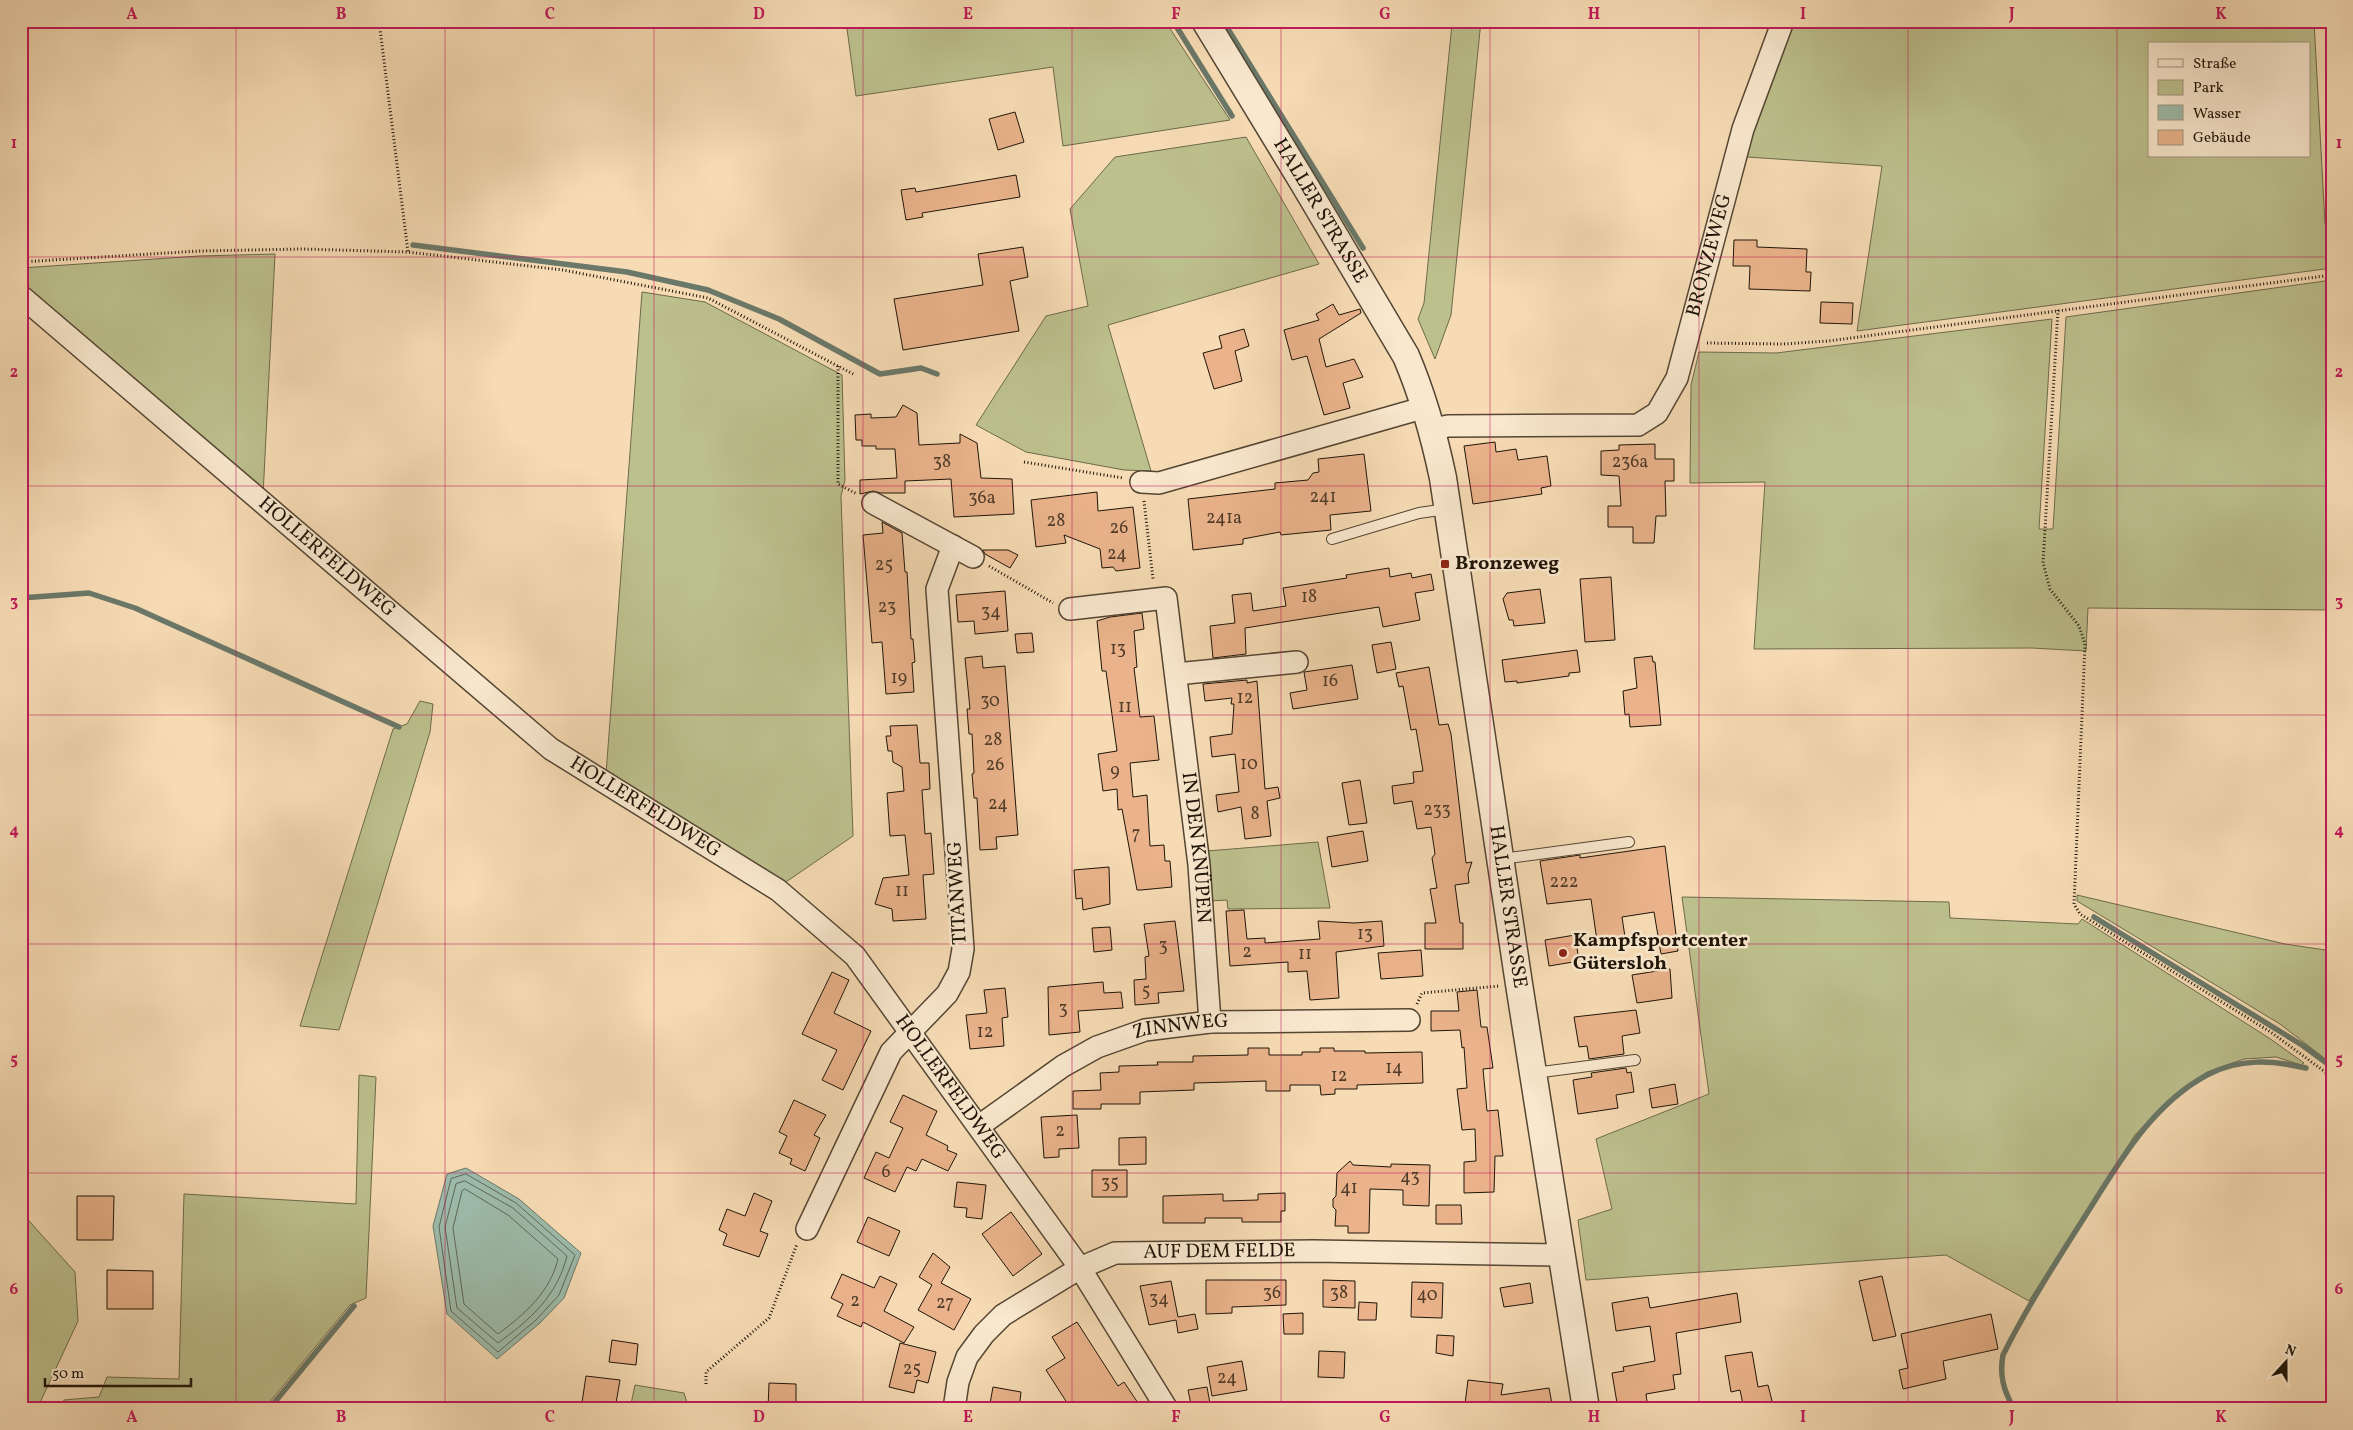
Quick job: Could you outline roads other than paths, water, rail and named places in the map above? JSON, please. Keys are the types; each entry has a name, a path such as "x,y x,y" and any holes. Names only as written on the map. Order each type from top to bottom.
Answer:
{"street":[{"name":"HALLER STRASSE","path":"1205,21 1406,356 1429,418 1448,509 1519,984 1586,1409"},
{"name":"BRONZEWEG","path":"1429,418 1448,426 1638,425 1657,413 1677,378 1743,129 1783,21"},
{"name":"HOLLERFELDWEG","path":"21,296 551,749 778,890 855,956 1080,1268 1167,1409"},
{"path":"1142,482 1159,483 1429,418"},
{"path":"873,503 973,557"},
{"name":"TITANWEG","path":"807,1230 891,1052 947,994 959,972 963,949 937,589 953,546"},
{"name":"IN DEN KNÜPEN","path":"1070,610 1166,598 1199,865 1210,1022"},
{"path":"1176,674 1297,662"},
{"name":"ZINNWEG","path":"979,1126 1063,1066 1097,1047 1145,1030 1210,1022 1409,1020"},
{"name":"AUF DEM FELDE","path":"954,1409 958,1382 967,1357 984,1334 1003,1315 1080,1268 1115,1253 1313,1251 1562,1255"}],"lane":[{"path":"1332,539 1419,513 1448,509"},
{"path":"1500,859 1629,842"},
{"path":"1533,1073 1634,1060"}],"water":[{"path":"466,1168 519,1199 581,1253 564,1298 540,1323 497,1359 447,1314 433,1226 447,1174"}],"waterway":[{"path":"1173,21 1232,116"},
{"path":"1223,21 1363,248"},
{"path":"413,245 627,272 708,290 779,319 880,374 921,368 937,374"},
{"path":"21,598 89,593 135,608 399,727"},
{"path":"2094,917 2302,1045 2332,1067"},
{"path":"2014,1409 2003,1383 2003,1355 2041,1287 2108,1180 2151,1121 2186,1088 2219,1069 2256,1062 2281,1063 2306,1068"},
{"path":"269,1409 354,1306"}],"place":[{"name":"Bronzeweg","path":"1445,564"},
{"name":"Kampfsportcenter Gütersloh","path":"1563,953"}]}
